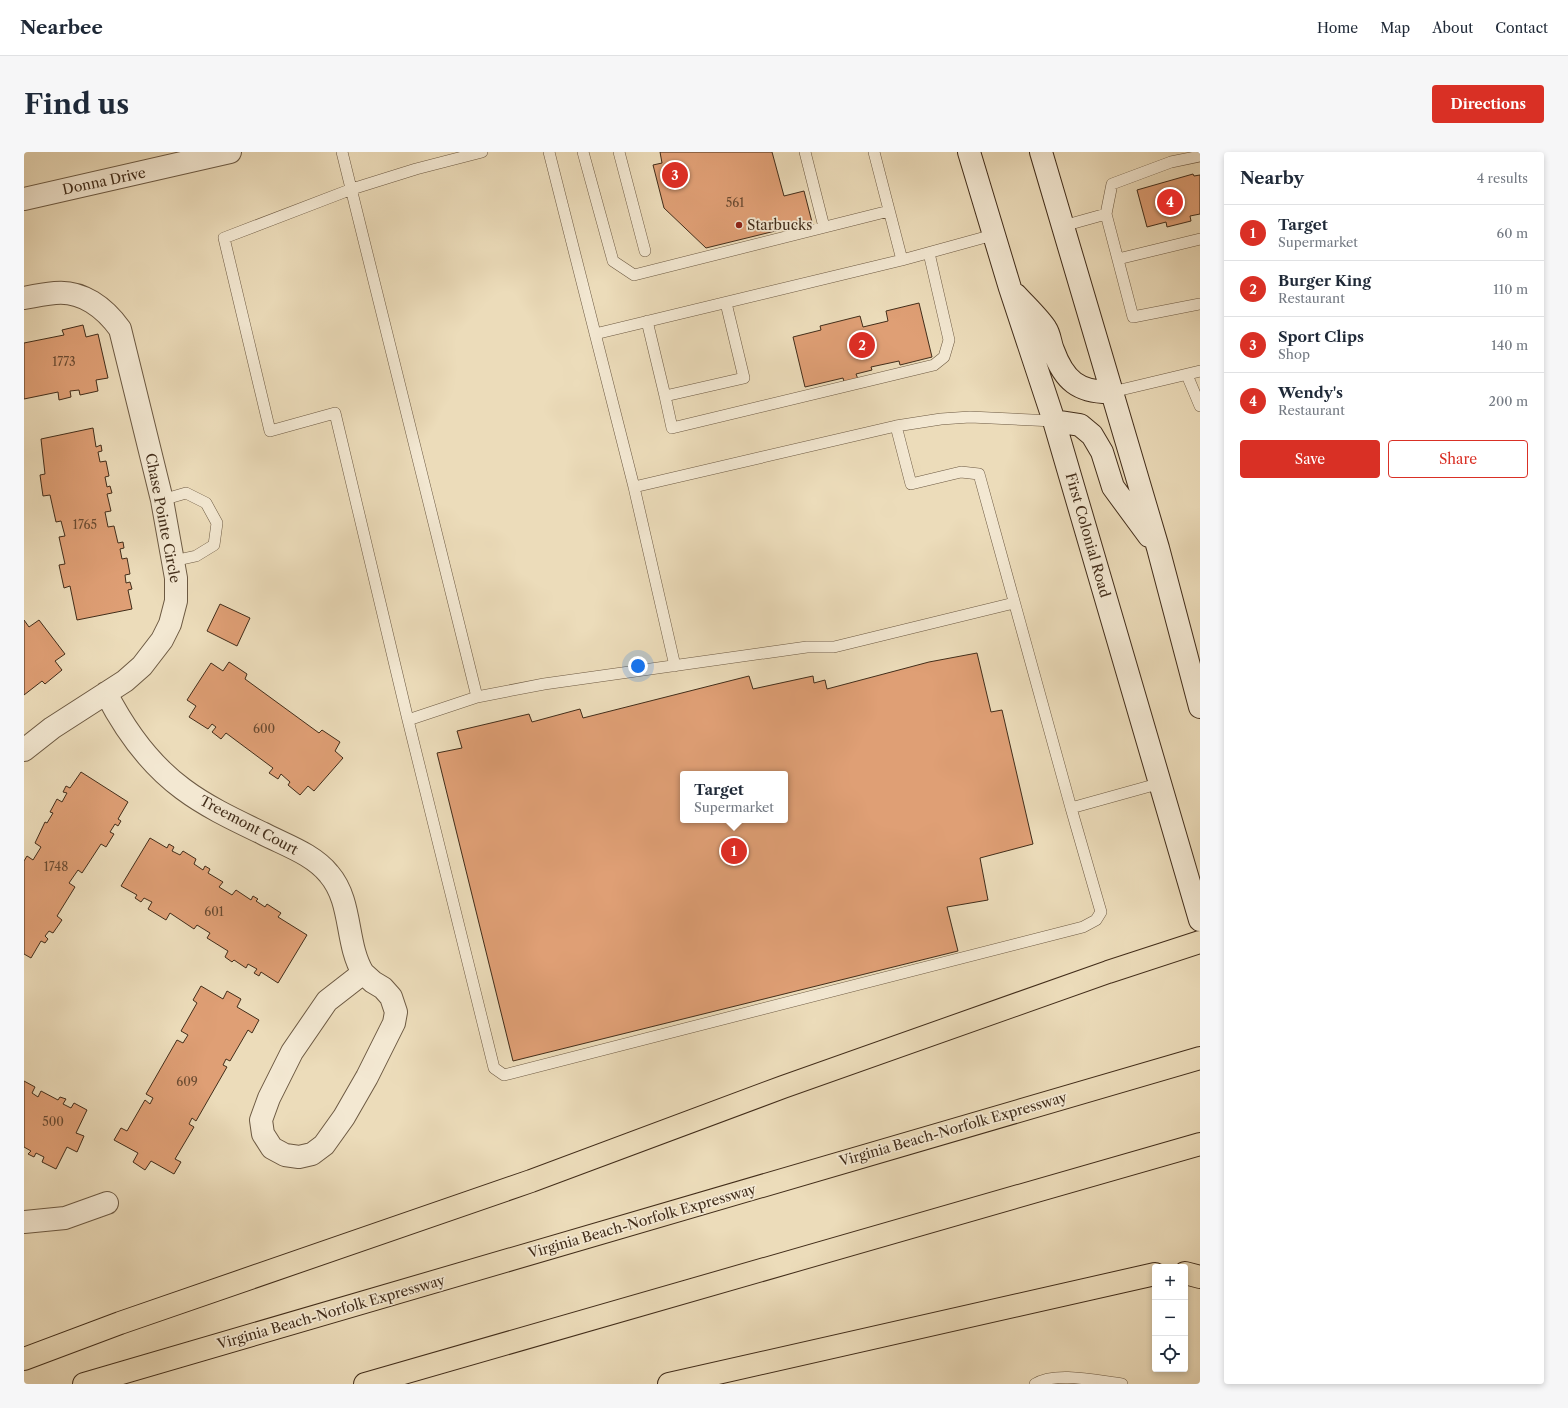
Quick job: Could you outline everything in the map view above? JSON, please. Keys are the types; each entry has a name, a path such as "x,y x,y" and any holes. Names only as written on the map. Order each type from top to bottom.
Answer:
{"highway":[{"path":"24,1359 128,1321 531,1181 798,1081 1108,972 1200,942"},
{"name":"Virginia Beach-Norfolk Expressway","path":"84,1384 1161,1068 1200,1058"},
{"path":"365,1384 1200,1144"},
{"path":"1188,1274 1200,1277"},
{"path":"669,1384 1152,1275"}],"street":[{"name":"Donna Drive","path":"24,199 230,152"},
{"name":"First Colonial Road","path":"969,152 993,235 1054,421 1200,920"},
{"path":"1041,152 1158,548 1200,707"},
{"path":"1010,288 1046,329 1056,357 1066,375 1073,382 1084,389 1112,392"},
{"name":"Chase Pointe Circle","path":"24,298 56,293 76,295 95,303 110,316 120,329 162,500 176,578 176,601 170,624 162,640 142,666 125,681 52,728 24,750"},
{"path":"1054,421 1080,425 1092,435 1102,452 1113,487 1158,548"},
{"name":"Treemont Court","path":"106,693 120,719 136,743 155,765 183,789 220,812 314,859 329,874 340,891 358,964 363,973"},
{"path":"363,973 392,997 396,1012 394,1023 367,1077 344,1117 324,1146 312,1154 299,1157 285,1155 272,1148 263,1134 261,1120 269,1098 292,1052 327,1001 363,973"},
{"path":"24,1222 65,1218 107,1203"}],"lane":[{"path":"342,152 478,697"},
{"path":"482,152 416,169 352,189 224,238 270,431 335,414 408,720 494,1068 504,1075 1083,927 1096,920 1101,912 1014,603 980,474 961,472 911,484 896,426"},
{"path":"549,152 634,487 675,666"},
{"path":"583,152 613,261 634,275 889,210"},
{"path":"619,152 645,251"},
{"path":"805,152 824,227"},
{"path":"874,152 902,260"},
{"path":"1200,156 1170,162 1112,184 1106,214 1133,317 1200,304"},
{"path":"1063,226 1106,214"},
{"path":"595,334 902,260 993,235"},
{"path":"1118,259 1200,239"},
{"path":"647,322 672,428 934,365 944,357 949,340 929,253"},
{"path":"665,396 744,378 726,302"},
{"path":"1112,392 1200,371"},
{"path":"1187,375 1200,406"},
{"path":"634,487 896,426 941,419 970,417 1054,421"},
{"path":"162,500 186,493 206,503 217,523 214,545 196,556 173,561"},
{"path":"408,720 478,697 544,684 807,647 834,647 1014,603"},
{"path":"1071,808 1161,783"},
{"path":"1035,1384 1043,1379 1057,1376 1122,1384"}],"building":[{"path":"660,152 772,152 784,196 804,191 812,222 706,248 664,208 653,165 662,163"},
{"path":"1193,174 1194,176 1200,175 1200,214 1190,216 1191,221 1167,227 1166,222 1147,227 1137,190"},
{"path":"919,303 932,357 900,365 899,361 871,367 872,370 856,374 858,379 844,382 843,378 805,387 793,337 821,330 820,326 860,316 863,327 888,321 886,311"},
{"path":"83,325 86,337 98,334 108,378 96,380 98,391 80,395 79,390 70,391 71,397 59,400 58,392 24,399 24,343 64,335 62,330"},
{"path":"93,428 96,447 101,445 102,451 98,452 100,462 106,461 109,476 105,477 107,487 110,486 112,493 107,494 111,511 105,512 108,527 114,526 118,543 123,542 124,548 120,549 122,559 127,558 130,574 125,575 126,583 130,582 132,589 128,590 132,609 77,620 70,586 64,588 59,565 65,564 59,537 65,536 61,521 56,522 50,495 43,496 40,475 45,474 41,439"},
{"path":"220,604 250,618 237,646 207,631"},
{"path":"24,620 29,627 39,620 65,654 55,661 62,670 45,684 42,681 24,695"},
{"path":"977,653 991,712 1002,710 1033,844 980,858 988,900 947,907 958,951 513,1061 437,753 462,748 457,731 529,714 532,722 580,709 583,718 749,676 753,689 813,676 814,683 825,680 827,689 929,662"},
{"path":"229,662 247,674 245,679 319,733 322,730 340,742 335,751 343,758 314,791 308,786 300,795 288,785 290,782 281,774 278,779 269,773 273,768 226,733 221,739 212,732 216,727 212,724 208,729 189,717 196,706 187,700 211,663 223,671"},
{"path":"81,772 128,802 118,819 121,821 118,826 115,824 110,832 114,834 106,847 101,844 82,873 78,870 69,883 75,887 57,916 62,920 53,933 49,931 45,936 48,939 45,943 41,941 31,958 24,954 24,861 27,856 33,860 41,847 35,843 45,822 47,823 53,813 50,812 57,799 62,802 67,793 63,792 66,786 70,788"},
{"path":"150,838 167,848 169,844 174,847 172,851 180,855 183,851 196,859 194,864 203,870 205,866 210,869 208,873 223,882 219,887 232,895 236,890 251,900 253,896 258,899 256,901 265,907 267,904 281,913 278,917 307,935 278,983 261,972 259,976 254,973 257,969 248,964 246,968 234,960 232,962 225,957 228,951 207,938 210,933 197,925 194,929 170,913 166,920 148,909 152,902 144,898 141,902 135,898 137,895 121,886"},
{"path":"201,986 223,999 227,991 241,999 237,1007 259,1020 252,1033 248,1030 230,1061 226,1059 223,1065 227,1067 196,1121 192,1118 189,1124 194,1127 175,1159 181,1162 174,1174 151,1161 145,1170 133,1162 138,1153 114,1140 121,1128 127,1131 145,1100 150,1104 153,1098 146,1094 177,1040 183,1043 188,1035 181,1031 197,1003 193,1000"},
{"path":"24,1081 35,1087 32,1093 38,1097 41,1091 58,1100 60,1097 66,1099 63,1104 71,1108 74,1103 87,1110 76,1133 84,1136 77,1152 67,1147 56,1169 42,1162 44,1157 36,1153 34,1157 28,1154 31,1151 24,1147"}],"place":[{"name":"Sport Clips","path":"675,175"},
{"name":"Wendy's","path":"1170,202"},
{"name":"Starbucks","path":"739,225"},
{"name":"Burger King","path":"862,345"},
{"name":"Target","path":"734,851"}]}
